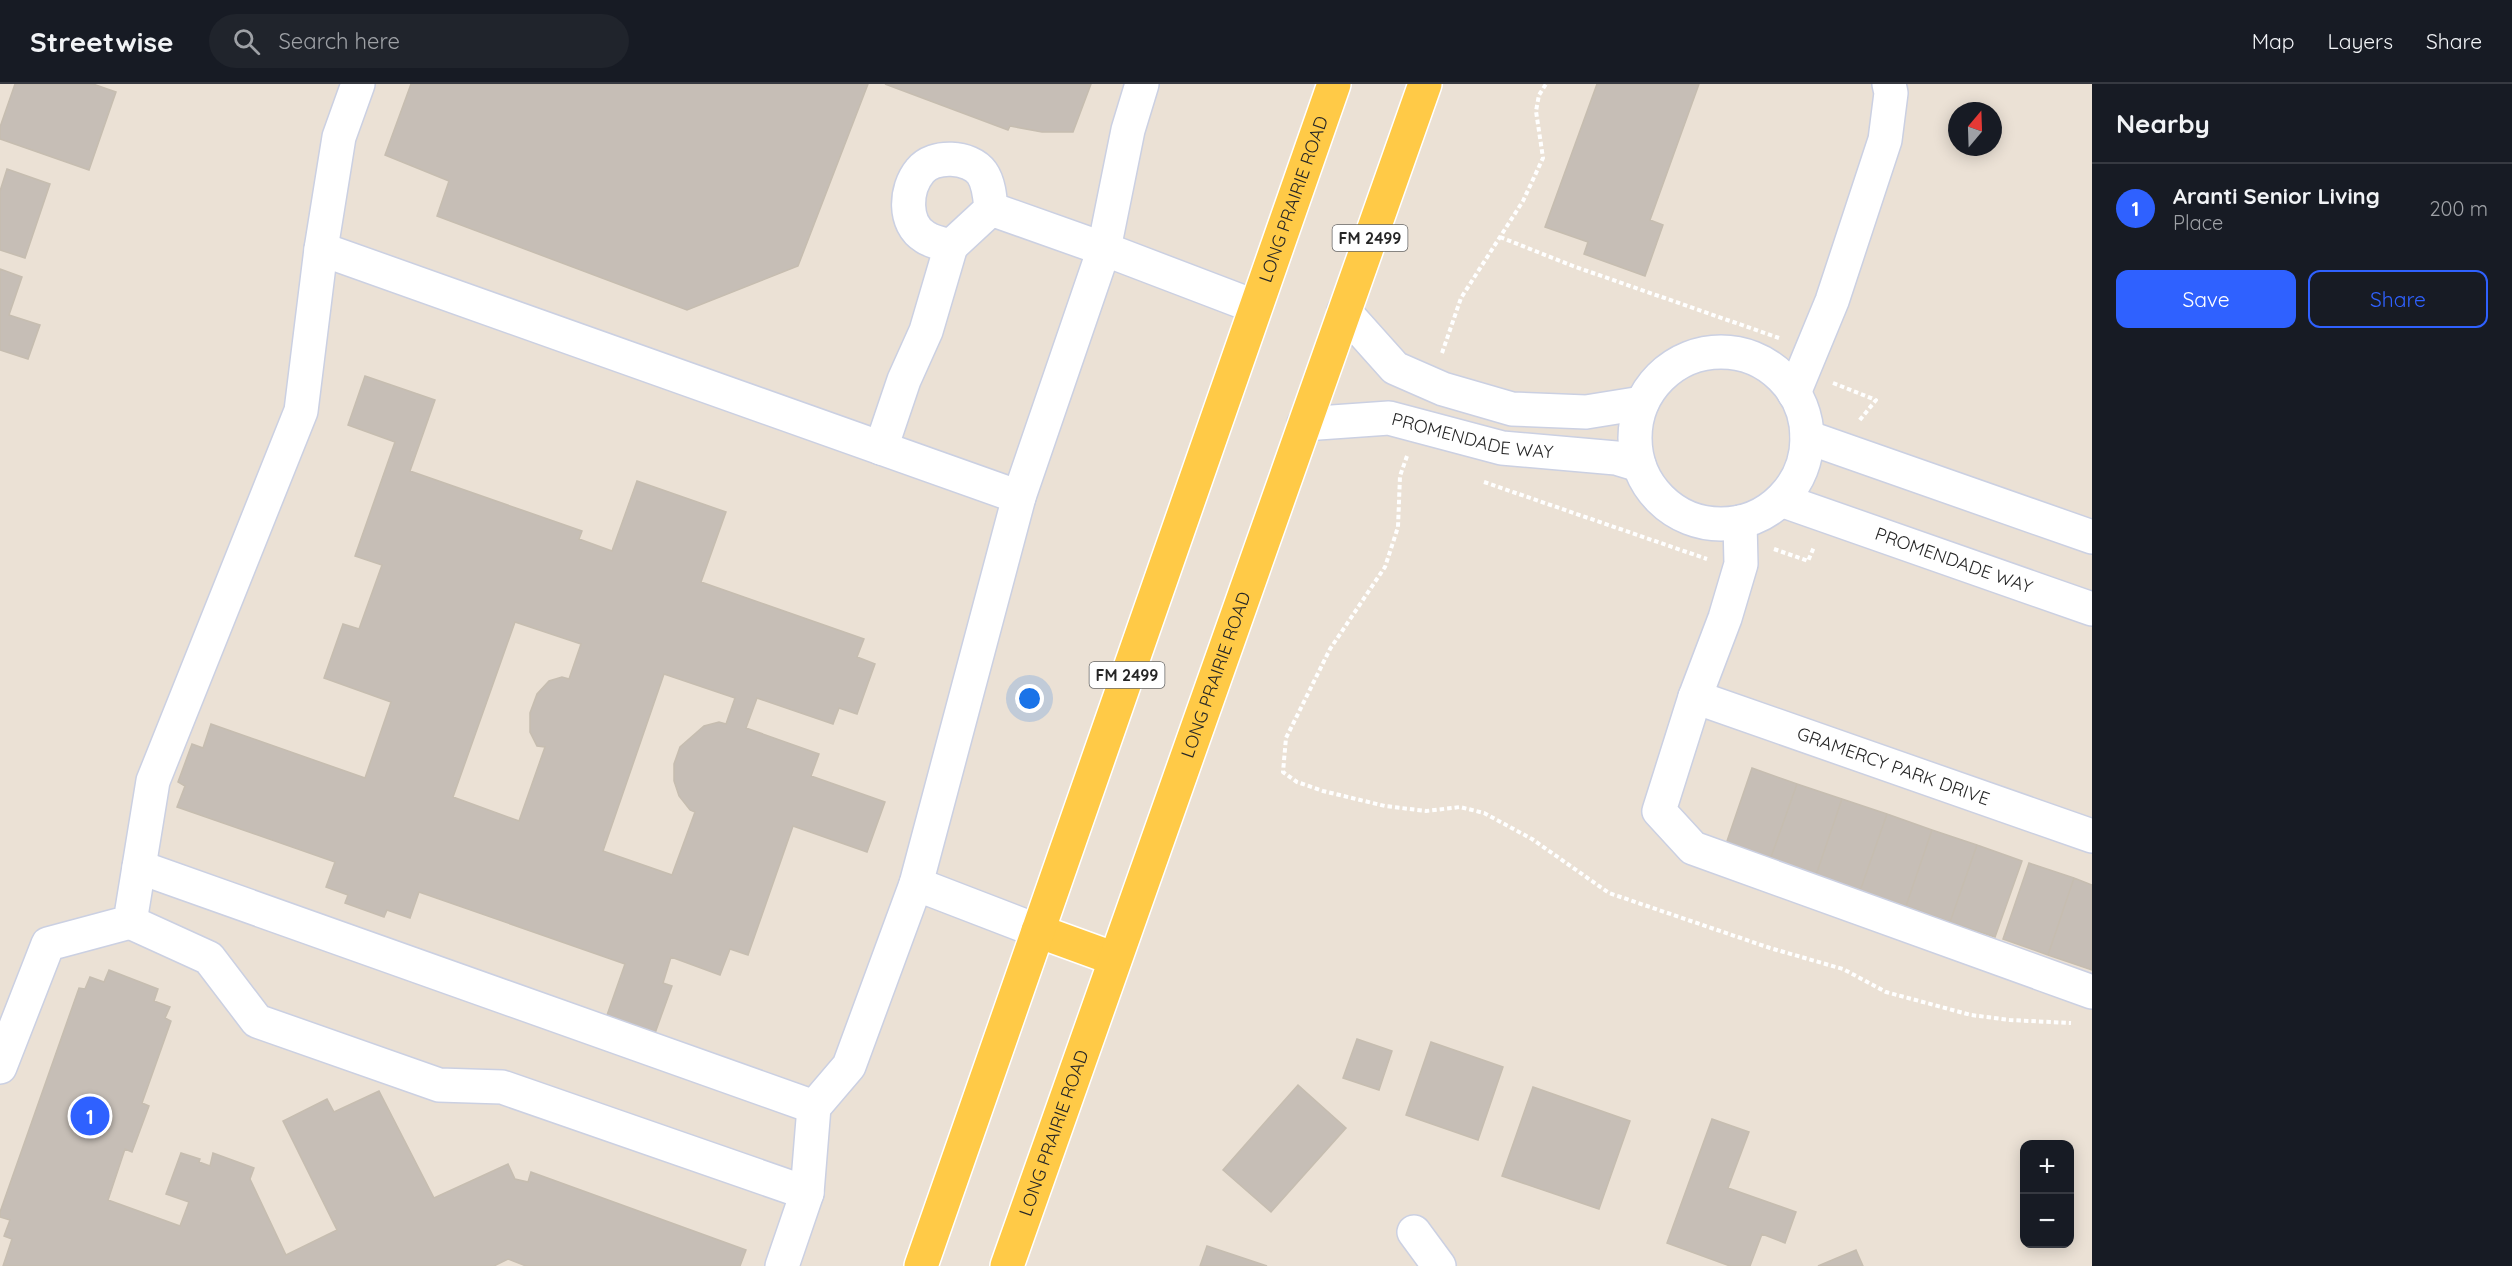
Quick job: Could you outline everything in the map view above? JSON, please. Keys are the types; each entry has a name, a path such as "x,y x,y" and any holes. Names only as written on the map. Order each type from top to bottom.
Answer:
{"main road":[{"name":"LONG PRAIRIE ROAD","path":"921,1266 1334,84"},
{"name":"LONG PRAIRIE ROAD","path":"1007,1266 1425,84"},
{"path":"1038,931 1115,959"}],"street":[{"path":"130,922 153,781 301,411 321,249 339,137 358,84"},
{"path":"782,1266 807,1192 814,1107 849,1066 916,884 1019,497 1104,249 1128,130 1142,84"},
{"path":"1794,393 1832,301 1885,140 1893,87"},
{"path":"951,246 924,237 909,216 910,190 920,170 938,160 962,160 982,172 988,189 991,209"},
{"path":"881,448 904,380 926,331 951,246 991,209"},
{"path":"991,209 1256,307"},
{"path":"321,249 1019,497"},
{"name":"PROMENDADE WAY","path":"1344,311 1395,368 1443,389 1512,409 1586,412 1642,403"},
{"path":"1715,352 1738,354 1760,362 1780,375 1794,393 1804,414 1807,437 1804,461 1796,482 1781,500 1762,514 1740,522 1715,524 1690,518 1668,506 1650,488 1639,465 1635,434 1642,403 1654,383 1671,367 1692,357 1715,352"},
{"name":"PROMENDADE WAY","path":"1304,424 1389,418 1502,448 1616,458 1639,465"},
{"path":"1807,437 2092,537"},
{"name":"PROMENDADE WAY","path":"1781,500 2092,609"},
{"path":"1740,522 1742,564 1725,618 1695,697 1659,812 1693,848 2092,992"},
{"name":"GRAMERCY PARK DRIVE","path":"1695,697 2092,836"},
{"path":"139,867 814,1107"},
{"path":"916,884 1038,931"},
{"path":"0,1067 48,944 130,922 209,958 257,1021 439,1085 501,1087 807,1192"},
{"path":"1414,1232 1438,1266"}],"path":[{"path":"1440,358 1461,298 1523,201 1543,158 1536,111 1539,95 1545,84"},
{"path":"1500,237 1584,270 1786,340"},
{"path":"1829,382 1876,400 1858,423"},
{"path":"1410,446 1400,476 1398,527 1385,567 1330,649 1287,738 1283,772 1298,782 1323,791 1376,804 1426,811 1460,807 1484,813 1533,839 1610,893 1770,948 1843,969 1886,992 1971,1015 2010,1020 2070,1023 2081,1026"},
{"path":"1407,455 1418,459"},
{"path":"1475,478 1713,561"},
{"path":"1770,548 1808,561 1815,543"}],"building":[{"path":"15,84 93,84 116,92 89,170 0,139 0,127"},
{"path":"411,84 868,84 798,266 687,310 437,216 449,181 385,155"},
{"path":"885,84 1091,84 1073,132 1042,132 1010,126 1008,130"},
{"path":"1597,84 1699,84 1650,220 1663,225 1645,276 1584,254 1588,242 1545,227"},
{"path":"7,169 50,184 25,258 0,250 0,191"},
{"path":"0,269 22,277 9,315 40,325 28,359 0,350"},
{"path":"365,376 435,400 410,471 582,531 579,539 612,551 637,481 726,512 701,582 864,639 857,657 875,664 857,714 839,708 833,724 757,698 746,728 819,754 811,776 885,802 867,852 793,826 748,955 730,949 720,975 671,957 663,983 672,986 654,1036 606,1018 625,964 419,892 410,918 387,910 384,917 345,903 348,895 326,887 335,862 177,807 185,786 178,782 192,744 203,748 211,724 365,778 391,702 324,678 343,624 359,629 382,565 355,556 395,442 348,425","holes":["515,622 581,644 569,679 562,677 549,681 537,694 530,713 530,732 537,746 545,747 519,821 453,797","664,674 735,698 726,724 719,722 704,726 680,747 674,764 674,781 679,796 690,810 695,812 672,875 603,851"]},
{"path":"1752,768 1797,784 1770,860 1726,844"},
{"path":"1797,784 1842,799 1816,875 1770,860"},
{"path":"1842,799 1887,814 1860,891 1816,875"},
{"path":"1887,814 1932,830 1906,906 1860,891"},
{"path":"1932,830 1977,845 1950,922 1906,906"},
{"path":"1977,845 2022,861 1995,937 1950,922"},
{"path":"2029,863 2074,878 2048,955 2003,939"},
{"path":"2074,878 2092,885 2092,970 2048,955"},
{"path":"109,970 158,989 154,1001 170,1007 165,1018 171,1021 142,1103 149,1106 132,1152 125,1149 108,1200 180,1226 189,1202 166,1194 181,1153 200,1159 199,1162 210,1166 213,1153 254,1168 250,1179 286,1255 337,1230 283,1121 327,1099 334,1112 379,1091 434,1198 508,1164 515,1179 528,1182 531,1172 746,1250 740,1266 526,1266 508,1259 494,1266 3,1266 12,1239 4,1236 10,1220 0,1217 0,1212 79,988 85,989 90,977 104,982"},
{"path":"1357,1039 1392,1051 1379,1090 1343,1078"},
{"path":"1431,1042 1503,1067 1478,1140 1406,1115"},
{"path":"1298,1085 1346,1128 1271,1212 1223,1170"},
{"path":"1533,1087 1630,1121 1599,1209 1502,1176"},
{"path":"1712,1119 1749,1132 1728,1188 1796,1212 1785,1243 1762,1234 1750,1266 1730,1266 1667,1243"},
{"path":"1207,1246 1267,1266 1200,1266"},
{"path":"1856,1250 1863,1266 1818,1266"}],"place":[{"name":"Aranti Senior Living","path":"90,1116"}]}
